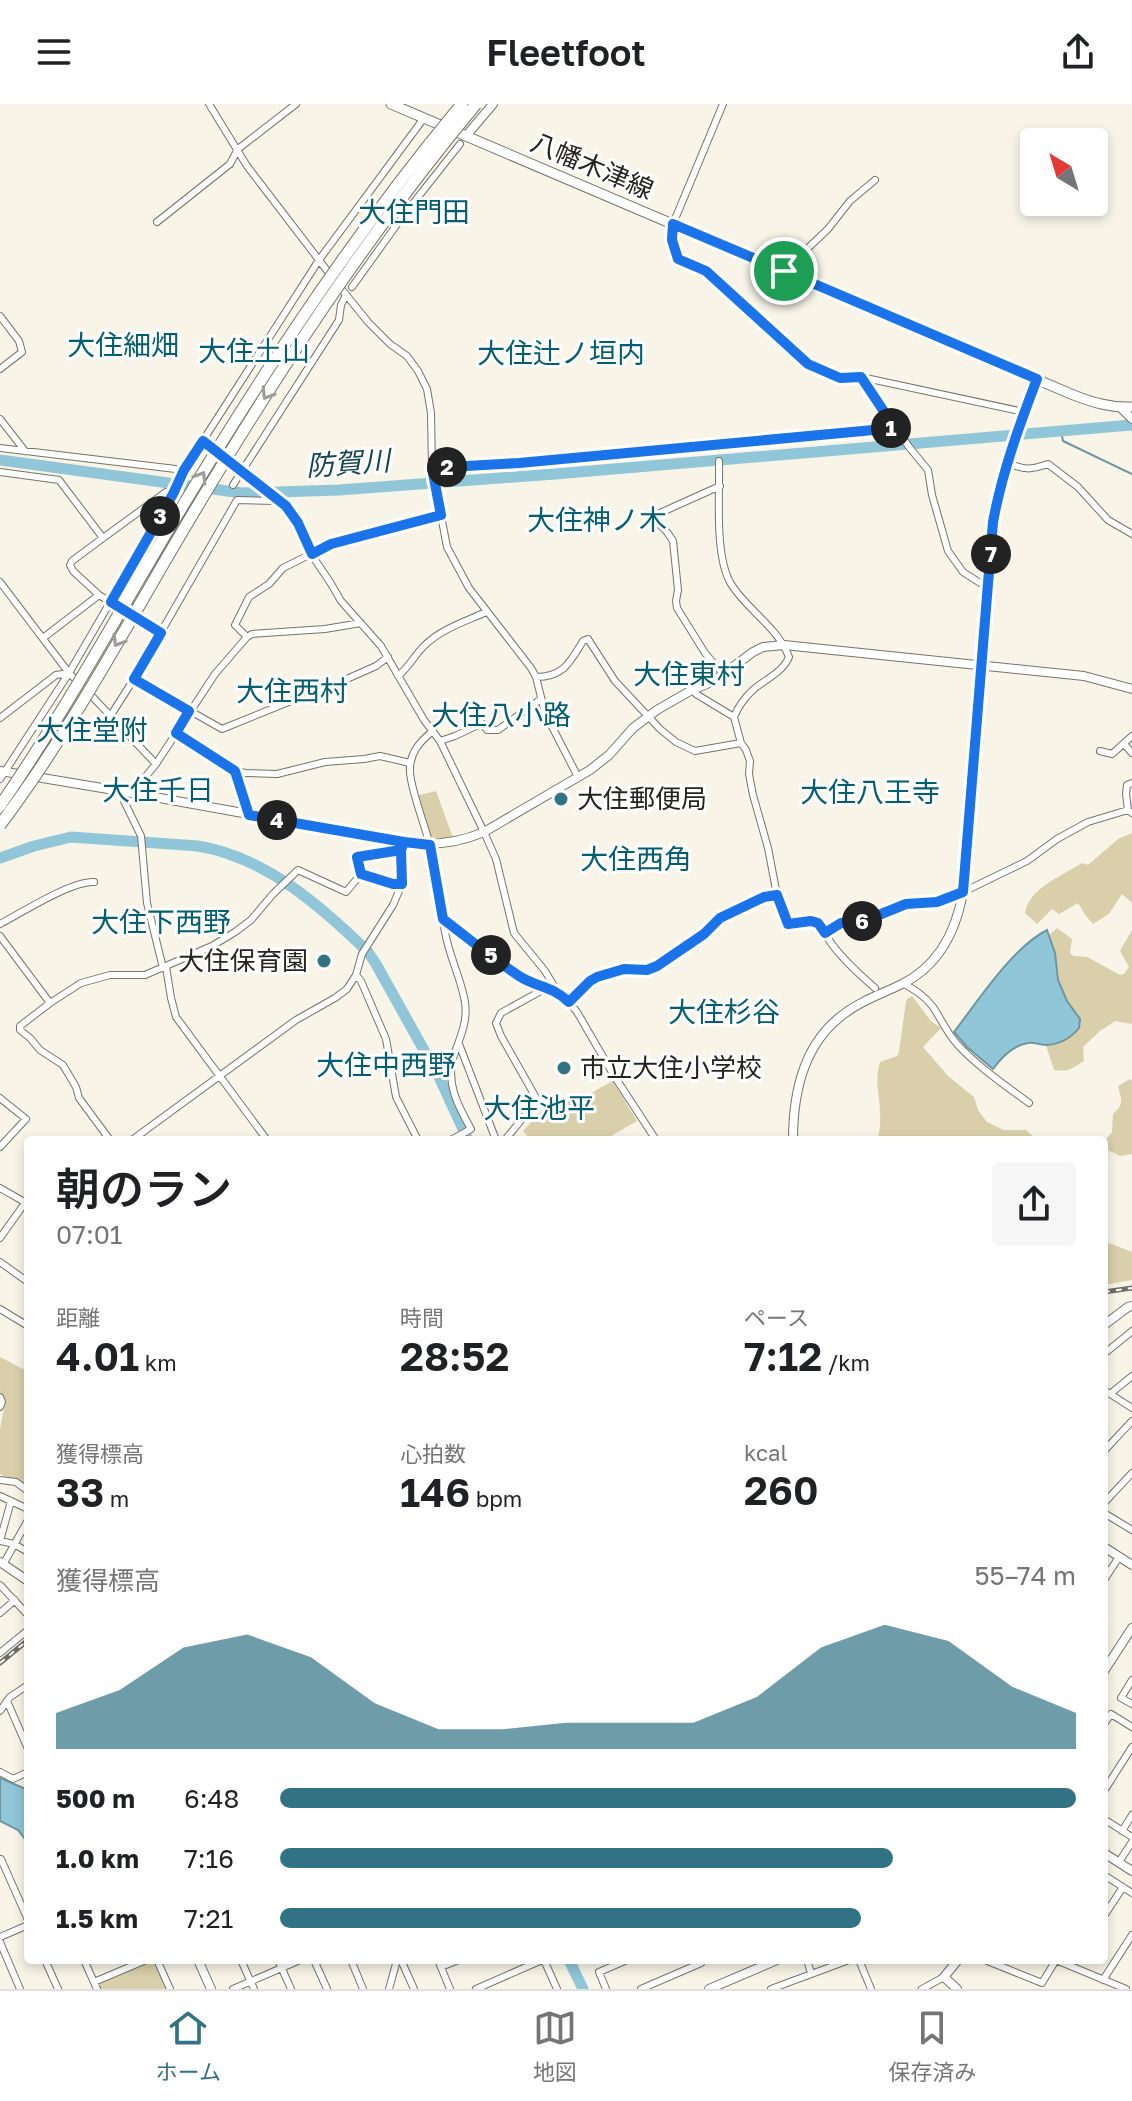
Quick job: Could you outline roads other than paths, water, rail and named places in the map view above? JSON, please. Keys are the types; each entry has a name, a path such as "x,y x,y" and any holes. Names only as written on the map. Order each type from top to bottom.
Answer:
{"highway":[{"path":"0,806 38,750 170,527 283,347 385,200 462,104"},
{"path":"0,825 53,749 185,525 298,345 401,198 476,104"}],"main road":[{"name":"八幡木津線","path":"391,104 412,108 463,140 673,224 1087,400 1126,407"}],"street":[{"path":"209,104 247,166 346,295 368,322 407,356 418,371 427,389 431,413 432,468 447,547 456,567 486,612 524,657 536,677 541,699 578,777"},
{"path":"157,222 230,164 238,149 296,104"},
{"path":"352,287 403,216 493,104"},
{"path":"723,104 673,224 672,240 678,259 706,271 808,364 840,378 861,377 1024,412"},
{"path":"402,846 129,792 2,774 69,673 184,470 319,260 424,118"},
{"path":"784,271 828,229 850,201 875,180"},
{"path":"233,485 339,320 346,295"},
{"path":"0,316 19,341 22,352 0,369"},
{"path":"861,377 928,470 948,551 963,572 988,588"},
{"path":"793,1136 796,1091 814,1046 838,1018 875,996 904,984 932,962 946,944 959,911 993,522 1007,463 1037,379"},
{"path":"1126,407 1132,419"},
{"path":"0,419 25,451"},
{"path":"432,468 519,463 895,428"},
{"path":"203,441 286,506 341,601 381,646 424,720 440,741 484,832 496,859 514,933 557,991 577,1012 653,1136"},
{"path":"0,448 184,470"},
{"path":"719,461 720,542 729,581 784,645 789,657 787,663 749,694 734,717 750,761 753,795 777,895 788,924 818,923 828,939 875,988"},
{"path":"1007,463 1023,469 1048,464 1078,487 1108,520 1132,534"},
{"path":"0,472 59,480 103,538"},
{"path":"720,486 660,513 656,521 673,541 677,608 705,653 724,675"},
{"path":"161,633 99,595 70,565 166,492 173,494"},
{"path":"111,715 237,500 276,500"},
{"path":"247,637 235,625 249,597 269,584 283,568 331,544 441,515"},
{"path":"0,582 69,673 156,764"},
{"path":"43,638 99,595"},
{"path":"398,676 410,666 420,649 442,631 486,612"},
{"path":"264,1136 176,1017 147,903 141,836 124,801 156,764 215,674 247,637 361,623"},
{"path":"536,677 560,673 583,641 588,639 615,681 676,742 695,751 741,743"},
{"path":"361,874 357,857 402,846 466,840 484,832 578,777 609,755 648,716 724,675 763,647 784,645 1084,676 1132,689"},
{"path":"349,678 388,657"},
{"path":"0,718 56,675 69,673"},
{"path":"134,679 222,729 301,697"},
{"path":"693,690 734,717"},
{"path":"440,741 482,723 487,730 498,730 541,699"},
{"path":"433,731 417,745 410,763 410,776 430,845 445,933 466,1006 464,1027 453,1056 451,1080 456,1103 471,1129 458,1136"},
{"path":"176,733 235,771 277,774 325,762 380,756 410,763"},
{"path":"1100,751 1112,754 1132,736"},
{"path":"1124,744 1132,753"},
{"path":"235,771 249,815"},
{"path":"825,933 841,923 864,921 906,904 937,902 963,892 1027,861 1088,822 1130,812 1126,789 1132,783"},
{"path":"138,1136 296,1020 347,989 356,975 367,944 393,905 402,884 402,846"},
{"path":"107,1136 79,1098 63,1065 40,1050 20,1030 20,1026 81,983 110,975 145,975 212,946 251,920 298,870 346,892 361,874"},
{"path":"361,874 402,884"},
{"path":"0,924 84,881 94,882"},
{"path":"569,1002 597,977 624,969 647,970 657,966 704,934 720,918 764,897 777,895"},
{"path":"443,919 521,977 557,991"},
{"path":"0,936 50,1003"},
{"path":"356,975 386,1039 396,1097 416,1136"},
{"path":"904,984 920,993 931,1005 957,1044 1029,1103"},
{"path":"508,1136 534,1105 535,1096 496,1023 501,1013 548,987"},
{"path":"459,1044 494,1136"},
{"path":"0,1098 26,1119 0,1147"},
{"path":"0,1188 24,1202"},
{"path":"0,1238 24,1208"},
{"path":"0,1262 24,1279"},
{"path":"1108,1322 1132,1306"},
{"path":"0,1309 24,1324"},
{"path":"1108,1317 1114,1317"},
{"path":"1108,1351 1132,1331"},
{"path":"1108,1391 1132,1376"},
{"path":"1108,1393 1132,1408"},
{"path":"0,1397 0,1407"},
{"path":"1108,1447 1132,1421"},
{"path":"1108,1499 1132,1473"},
{"path":"0,1480 16,1482 24,1488"},
{"path":"0,1496 24,1507"},
{"path":"11,1501 0,1541 24,1549"},
{"path":"1108,1515 1131,1527"},
{"path":"24,1527 2,1563 24,1578"},
{"path":"1108,1550 1132,1565"},
{"path":"1108,1574 1119,1557"},
{"path":"0,1585 24,1610"},
{"path":"0,1613 15,1600"},
{"path":"1108,1665 1132,1628"},
{"path":"0,1653 24,1633"},
{"path":"1132,1680 1121,1698 1132,1704"},
{"path":"0,1711 24,1688"},
{"path":"7,1701 24,1740"},
{"path":"1108,1718 1111,1714 1132,1727"},
{"path":"1108,1785 1132,1747"},
{"path":"0,1772 13,1779 24,1774"},
{"path":"1122,1831 1132,1815"},
{"path":"1108,1822 1132,1840 1119,1862"},
{"path":"1108,1855 1132,1871"},
{"path":"0,1859 24,1913"},
{"path":"1108,1878 1132,1893"},
{"path":"1108,1910 1123,1887"},
{"path":"20,1989 0,1940 24,1925"},
{"path":"1103,1980 1132,1935"},
{"path":"47,1964 58,1989"},
{"path":"86,1964 95,1986 136,1964"},
{"path":"122,1964 124,1969"},
{"path":"159,1964 170,1989"},
{"path":"200,1964 211,1989"},
{"path":"243,1964 252,1985"},
{"path":"280,1964 291,1989"},
{"path":"233,1989 252,1985 291,1964"},
{"path":"316,1964 327,1989"},
{"path":"353,1964 363,1989"},
{"path":"389,1989 398,1964"},
{"path":"401,1964 414,1989"},
{"path":"439,1964 450,1989"},
{"path":"476,1989 534,1964"},
{"path":"545,1964 557,1989"},
{"path":"606,1989 599,1972 618,1964"},
{"path":"641,1989 699,1964"},
{"path":"709,1989 743,1969 762,1964"},
{"path":"808,1964 811,1973"},
{"path":"771,1989 837,1964"},
{"path":"861,1964 871,1989"},
{"path":"922,1989 944,1977 955,1964"},
{"path":"995,1964 1042,1983 1054,1964"},
{"path":"1074,1964 1126,1989"},
{"path":"944,1977 957,1989"}],"water":[{"path":"1047,930 1055,953 1058,980 1067,1001 1080,1019 1079,1028 1069,1038 1056,1043 1017,1046 993,1069 954,1032 1009,962"},
{"path":"0,1778 24,1788 24,1838 18,1830 0,1821"}],"waterway":[{"name":"防賀川","path":"0,460 242,493 339,490 555,474 1132,425"},
{"path":"1061,431 1063,441 1132,474"},
{"path":"0,858 71,837 198,846 223,852 269,872 311,901 368,952 440,1079 466,1136"},
{"path":"571,1964 583,1989"}],"railway":[{"path":"1108,1291 1132,1288"},
{"path":"0,1663 24,1643"}],"place":[{"name":"大住郵便局","path":"561,799"},
{"name":"大住保育園","path":"324,961"},
{"name":"市立大住小学校","path":"564,1068"}],"district":[{"name":"大住門田","path":"414,212"},
{"name":"大住細畑","path":"123,345"},
{"name":"大住土山","path":"254,351"},
{"name":"大住辻ノ垣内","path":"561,353"},
{"name":"大住神ノ木","path":"597,520"},
{"name":"大住東村","path":"689,674"},
{"name":"大住西村","path":"292,691"},
{"name":"大住八小路","path":"501,715"},
{"name":"大住堂附","path":"92,730"},
{"name":"大住千日","path":"158,790"},
{"name":"大住八王寺","path":"870,792"},
{"name":"大住西角","path":"636,859"},
{"name":"大住下西野","path":"161,922"},
{"name":"大住杉谷","path":"724,1012"},
{"name":"大住中西野","path":"386,1065"},
{"name":"大住池平","path":"539,1108"}]}
